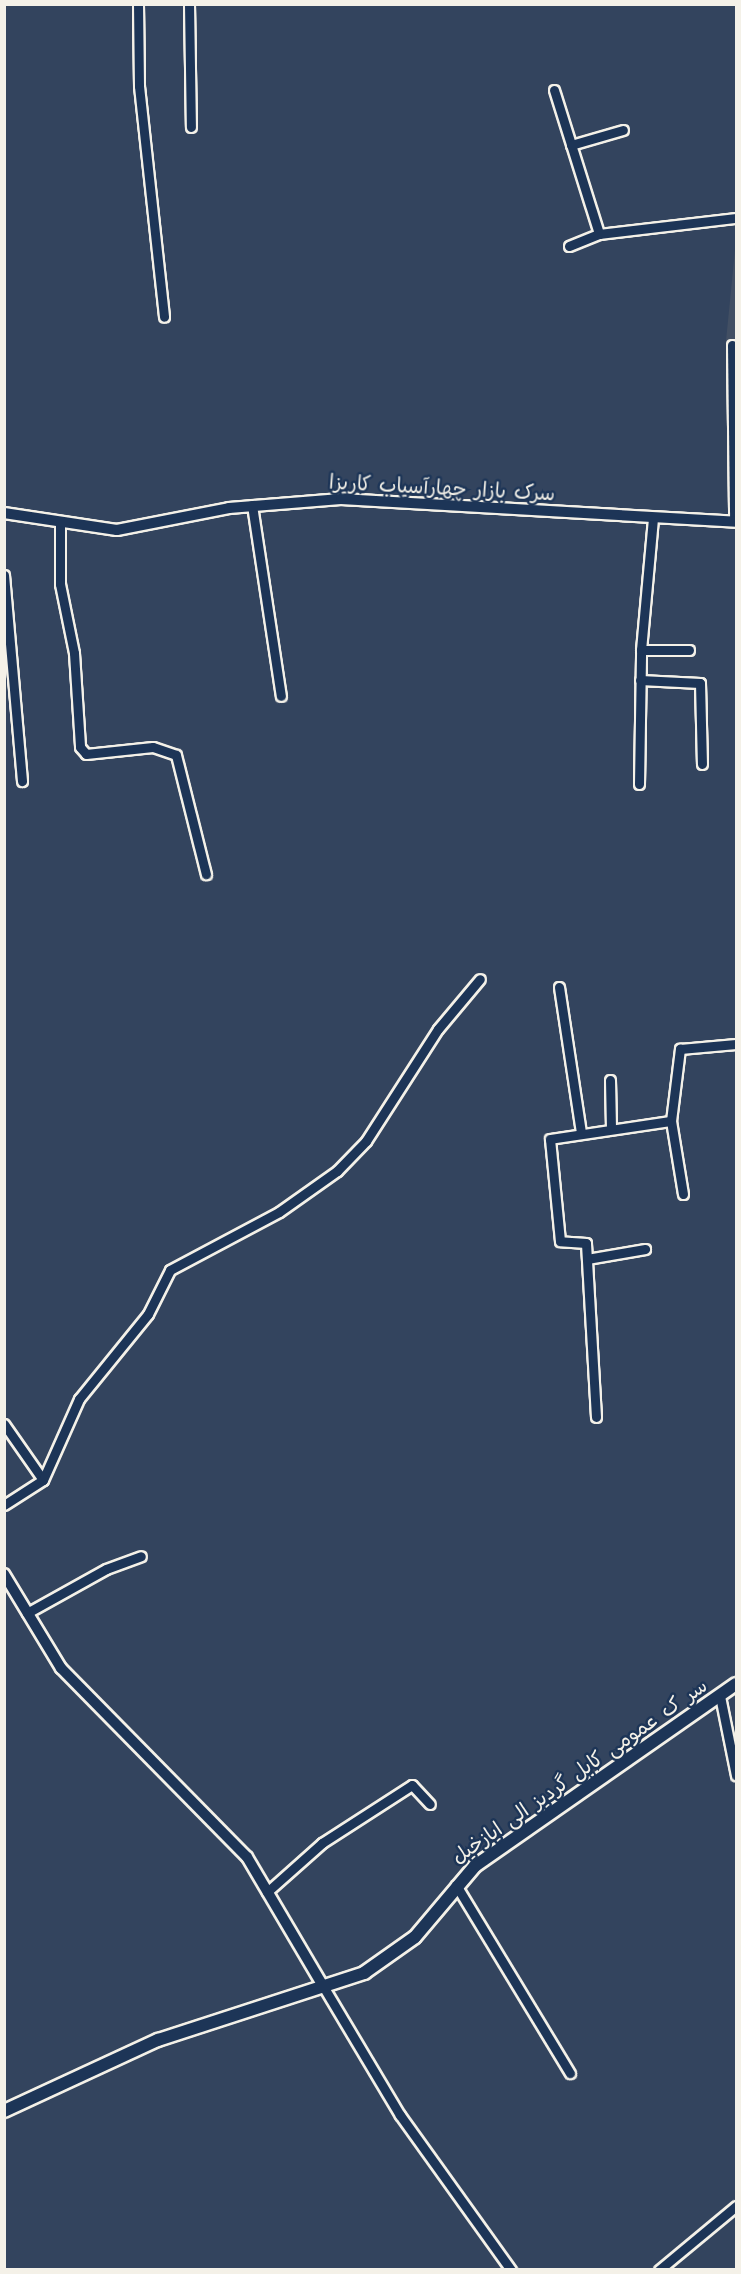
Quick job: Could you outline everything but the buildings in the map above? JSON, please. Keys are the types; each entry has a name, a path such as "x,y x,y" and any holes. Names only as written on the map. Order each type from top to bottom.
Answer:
{"main road":[{"name":"سر ک عمومی کابل گردیز الی ایازخیل","path":"4,2111 158,2040 364,1973 390,1957 415,1936 456,1885 475,1866 736,1684"}],"street":[{"path":"138,4 139,86 165,317"},
{"path":"189,4 191,127"},
{"path":"554,90 599,234"},
{"path":"571,145 623,130"},
{"path":"569,246 599,234 736,218"},
{"path":"732,345 735,521"},
{"name":"سرک بازار چهارآسیاب کاریزا","path":"4,513 117,530 252,505 341,499 735,521"},
{"path":"252,505 281,696"},
{"path":"639,784 641,650 653,518"},
{"path":"60,522 60,584 74,653 80,747 86,754 153,747 176,755 206,874"},
{"path":"4,575 22,782"},
{"path":"641,650 689,650"},
{"path":"640,680 700,683 702,764"},
{"path":"4,1505 43,1480 79,1399 148,1314 170,1270 279,1212 337,1172 366,1141 431,1038 480,979"},
{"path":"559,987 581,1133"},
{"path":"683,1194 671,1121 680,1049 736,1044"},
{"path":"610,1080 611,1128"},
{"path":"596,1417 585,1241 560,1240 550,1139 611,1128 671,1121"},
{"path":"587,1258 645,1248"},
{"path":"4,1424 43,1480"},
{"path":"27,1613 106,1569 141,1556"},
{"path":"4,1574 61,1668 247,1857 399,2115 511,2270"},
{"path":"720,1696 736,1775"},
{"path":"267,1892 322,1843 412,1785 430,1804"},
{"path":"456,1885 570,2073"},
{"path":"659,2270 736,2206"}],"shaded area":[{"path":"736,240 736,339 726,341"}]}
